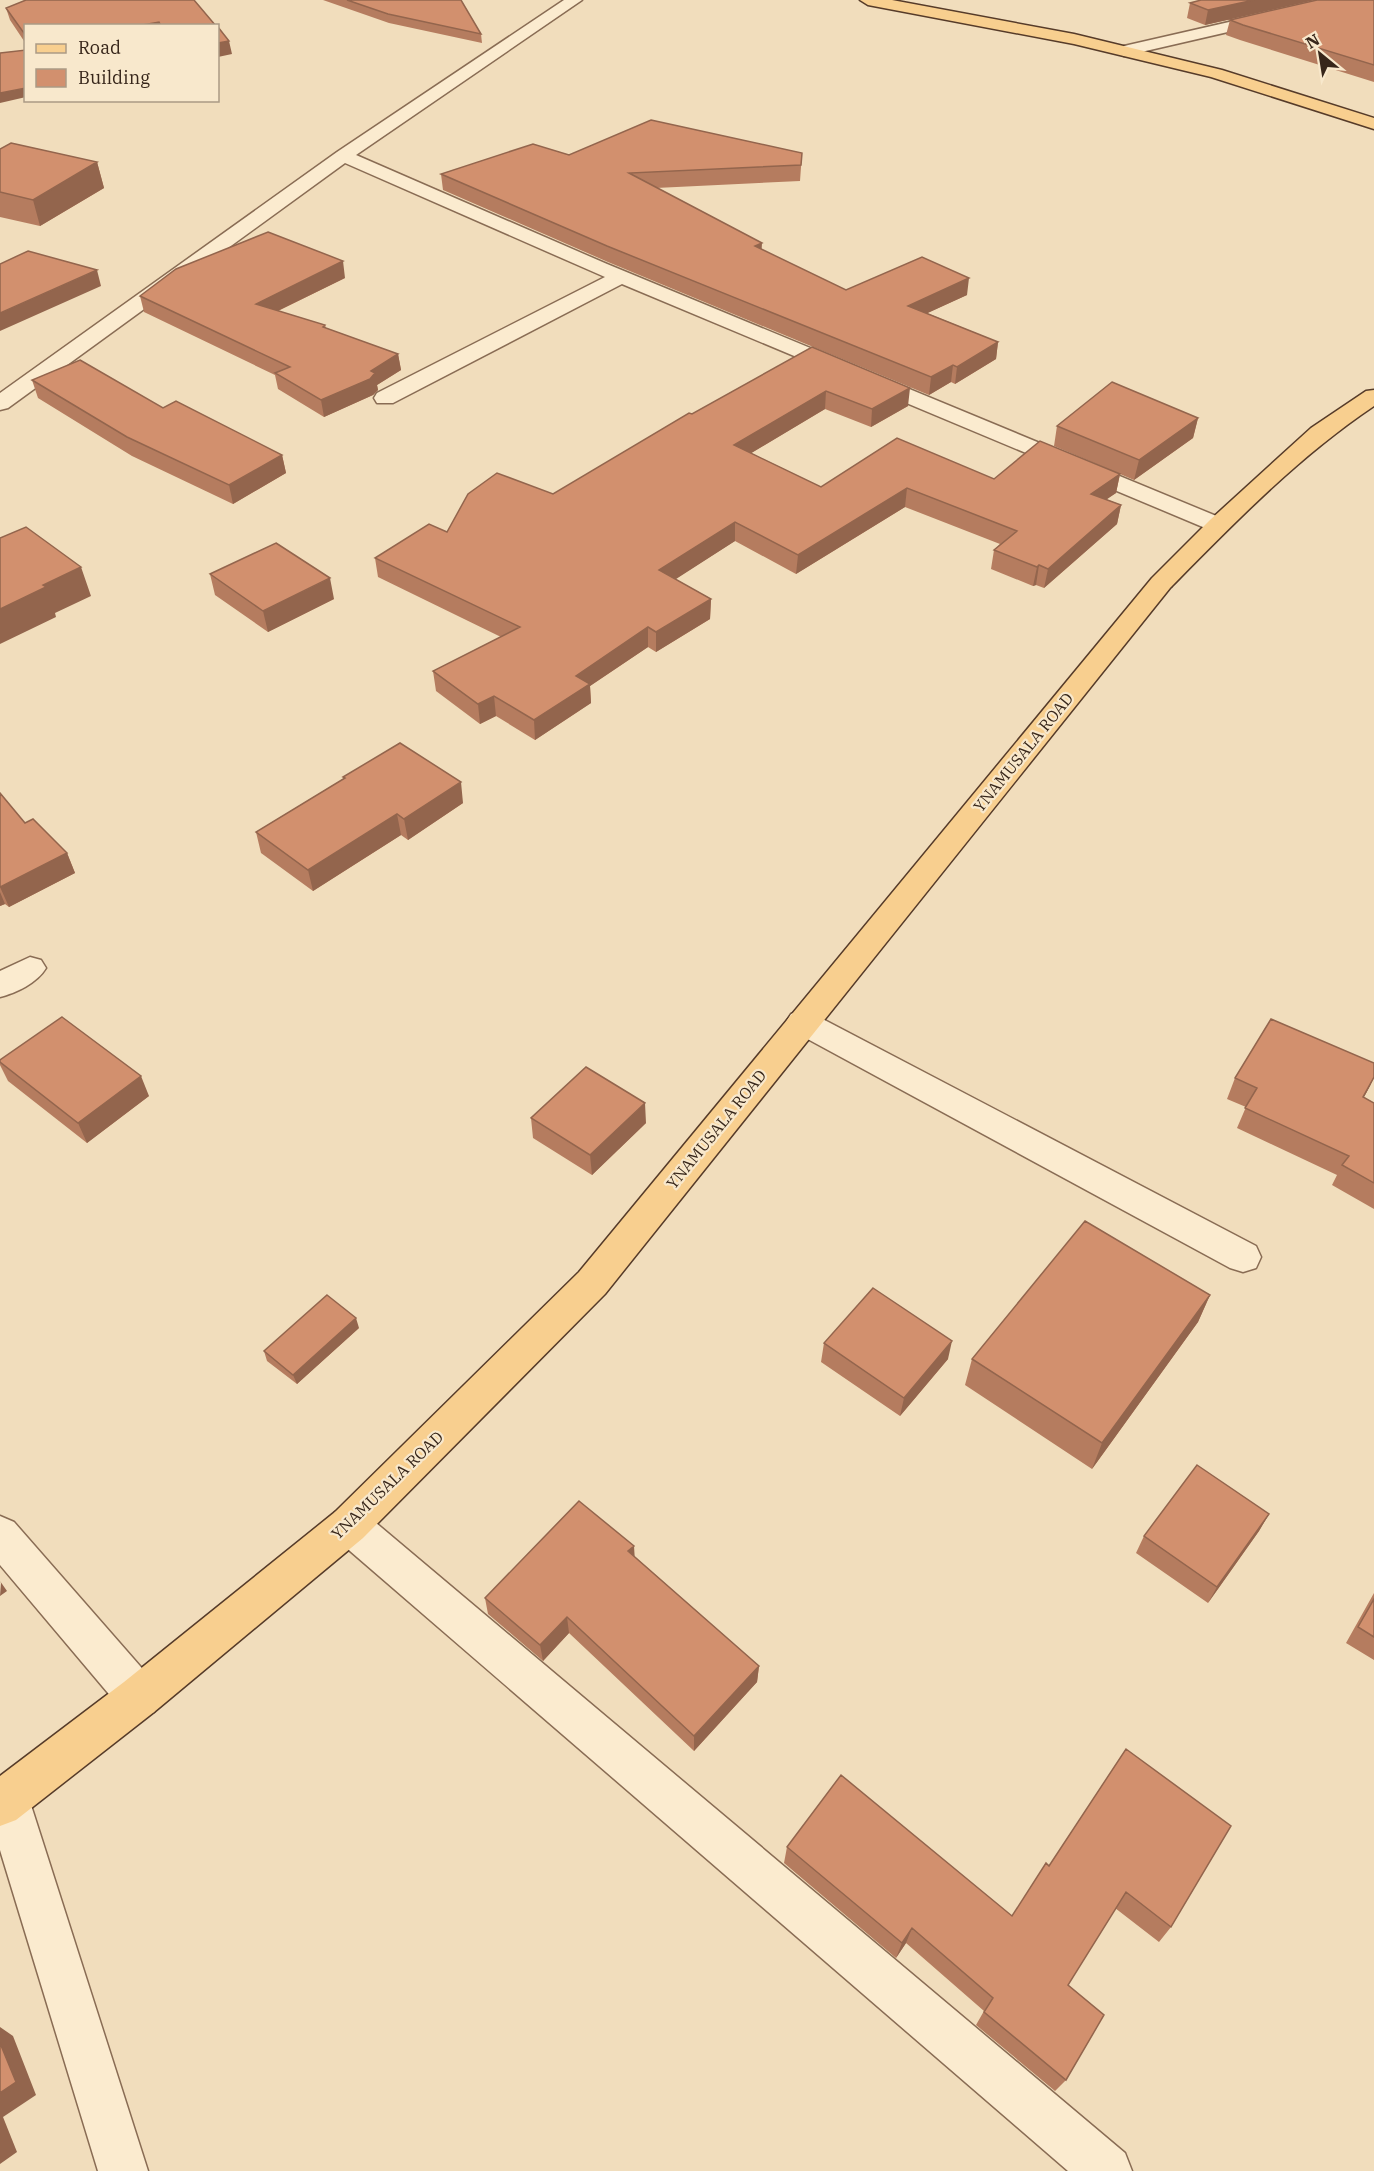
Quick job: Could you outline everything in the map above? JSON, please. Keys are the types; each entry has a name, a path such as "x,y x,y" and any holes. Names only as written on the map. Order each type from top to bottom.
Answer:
{"main road":[{"path":"868,0 1124,51 1216,73 1374,124"},
{"name":"YNAMUSALA ROAD","path":"3,1801 139,1697 350,1525 592,1283 1161,583 1218,525 1319,433 1374,396"}],"street":[{"path":"0,403 343,156 574,0"},
{"path":"1124,51 1345,0"},
{"path":"343,156 621,277 1218,525"},
{"path":"385,398 621,277"},
{"path":"0,986 30,968"},
{"path":"802,1022 1243,1257"},
{"path":"350,1525 1107,2171"},
{"path":"0,1534 139,1697"},
{"path":"3,1801 123,2171"}],"building":[{"path":"26,0 194,0 214,24 160,24 159,22 148,24 24,24 24,33 6,8"},
{"path":"347,0 461,0 481,34 388,14"},
{"path":"1201,0 1254,0 1208,10 1190,3"},
{"path":"1317,0 1374,0 1374,65 1230,20"},
{"path":"219,28 229,41 219,43"},
{"path":"24,50 24,88 0,93 0,53"},
{"path":"651,120 802,153 801,165 629,173 762,243 755,246 846,290 922,257 969,278 908,306 998,342 957,367 953,365 931,377 607,246 441,174 533,144 569,155"},
{"path":"11,143 97,162 33,200 0,192 0,149"},
{"path":"268,232 343,261 256,304 325,325 323,327 398,354 371,371 375,373 370,379 321,400 275,373 290,367 140,296 176,269"},
{"path":"28,251 97,270 0,313 0,264"},
{"path":"812,347 910,388 872,409 826,391 734,445 821,487 897,438 994,479 1040,441 1120,474 1091,494 1121,505 1048,569 994,550 1017,531 907,488 798,555 735,522 659,570 711,599 656,632 648,627 576,676 590,684 534,720 494,696 478,704 433,671 520,627 375,558 429,524 447,532 468,494 497,473 553,494 689,413 692,414"},
{"path":"80,360 163,408 176,401 282,455 229,485 127,437 32,380"},
{"path":"1112,382 1198,418 1139,460 1057,426"},
{"path":"26,527 81,567 0,609 0,538"},
{"path":"276,543 330,578 263,611 210,574"},
{"path":"400,743 461,782 404,819 397,814 308,870 256,832 345,778 343,777"},
{"path":"0,793 25,823 33,819 67,853 0,887"},
{"path":"62,1017 141,1076 78,1123 0,1062"},
{"path":"1271,1019 1374,1063 1374,1077 1363,1097 1374,1103 1374,1183 1342,1165 1349,1156 1245,1108 1257,1088 1235,1078"},
{"path":"586,1067 645,1103 590,1155 531,1118"},
{"path":"1085,1221 1210,1295 1102,1443 972,1359"},
{"path":"873,1288 952,1341 904,1398 824,1343"},
{"path":"327,1295 356,1318 293,1375 264,1351"},
{"path":"1197,1465 1269,1514 1217,1587 1144,1536"},
{"path":"579,1501 634,1546 628,1551 759,1666 694,1736 567,1617 540,1645 485,1598"},
{"path":"1374,1599 1374,1637 1358,1627"},
{"path":"1126,1749 1231,1826 1171,1927 1126,1892 1068,1985 1104,2015 1066,2080 984,2012 993,1998 912,1928 902,1943 787,1847 841,1775 1012,1916 1046,1863 1049,1866"},
{"path":"0,2043 16,2082 0,2093"}]}
